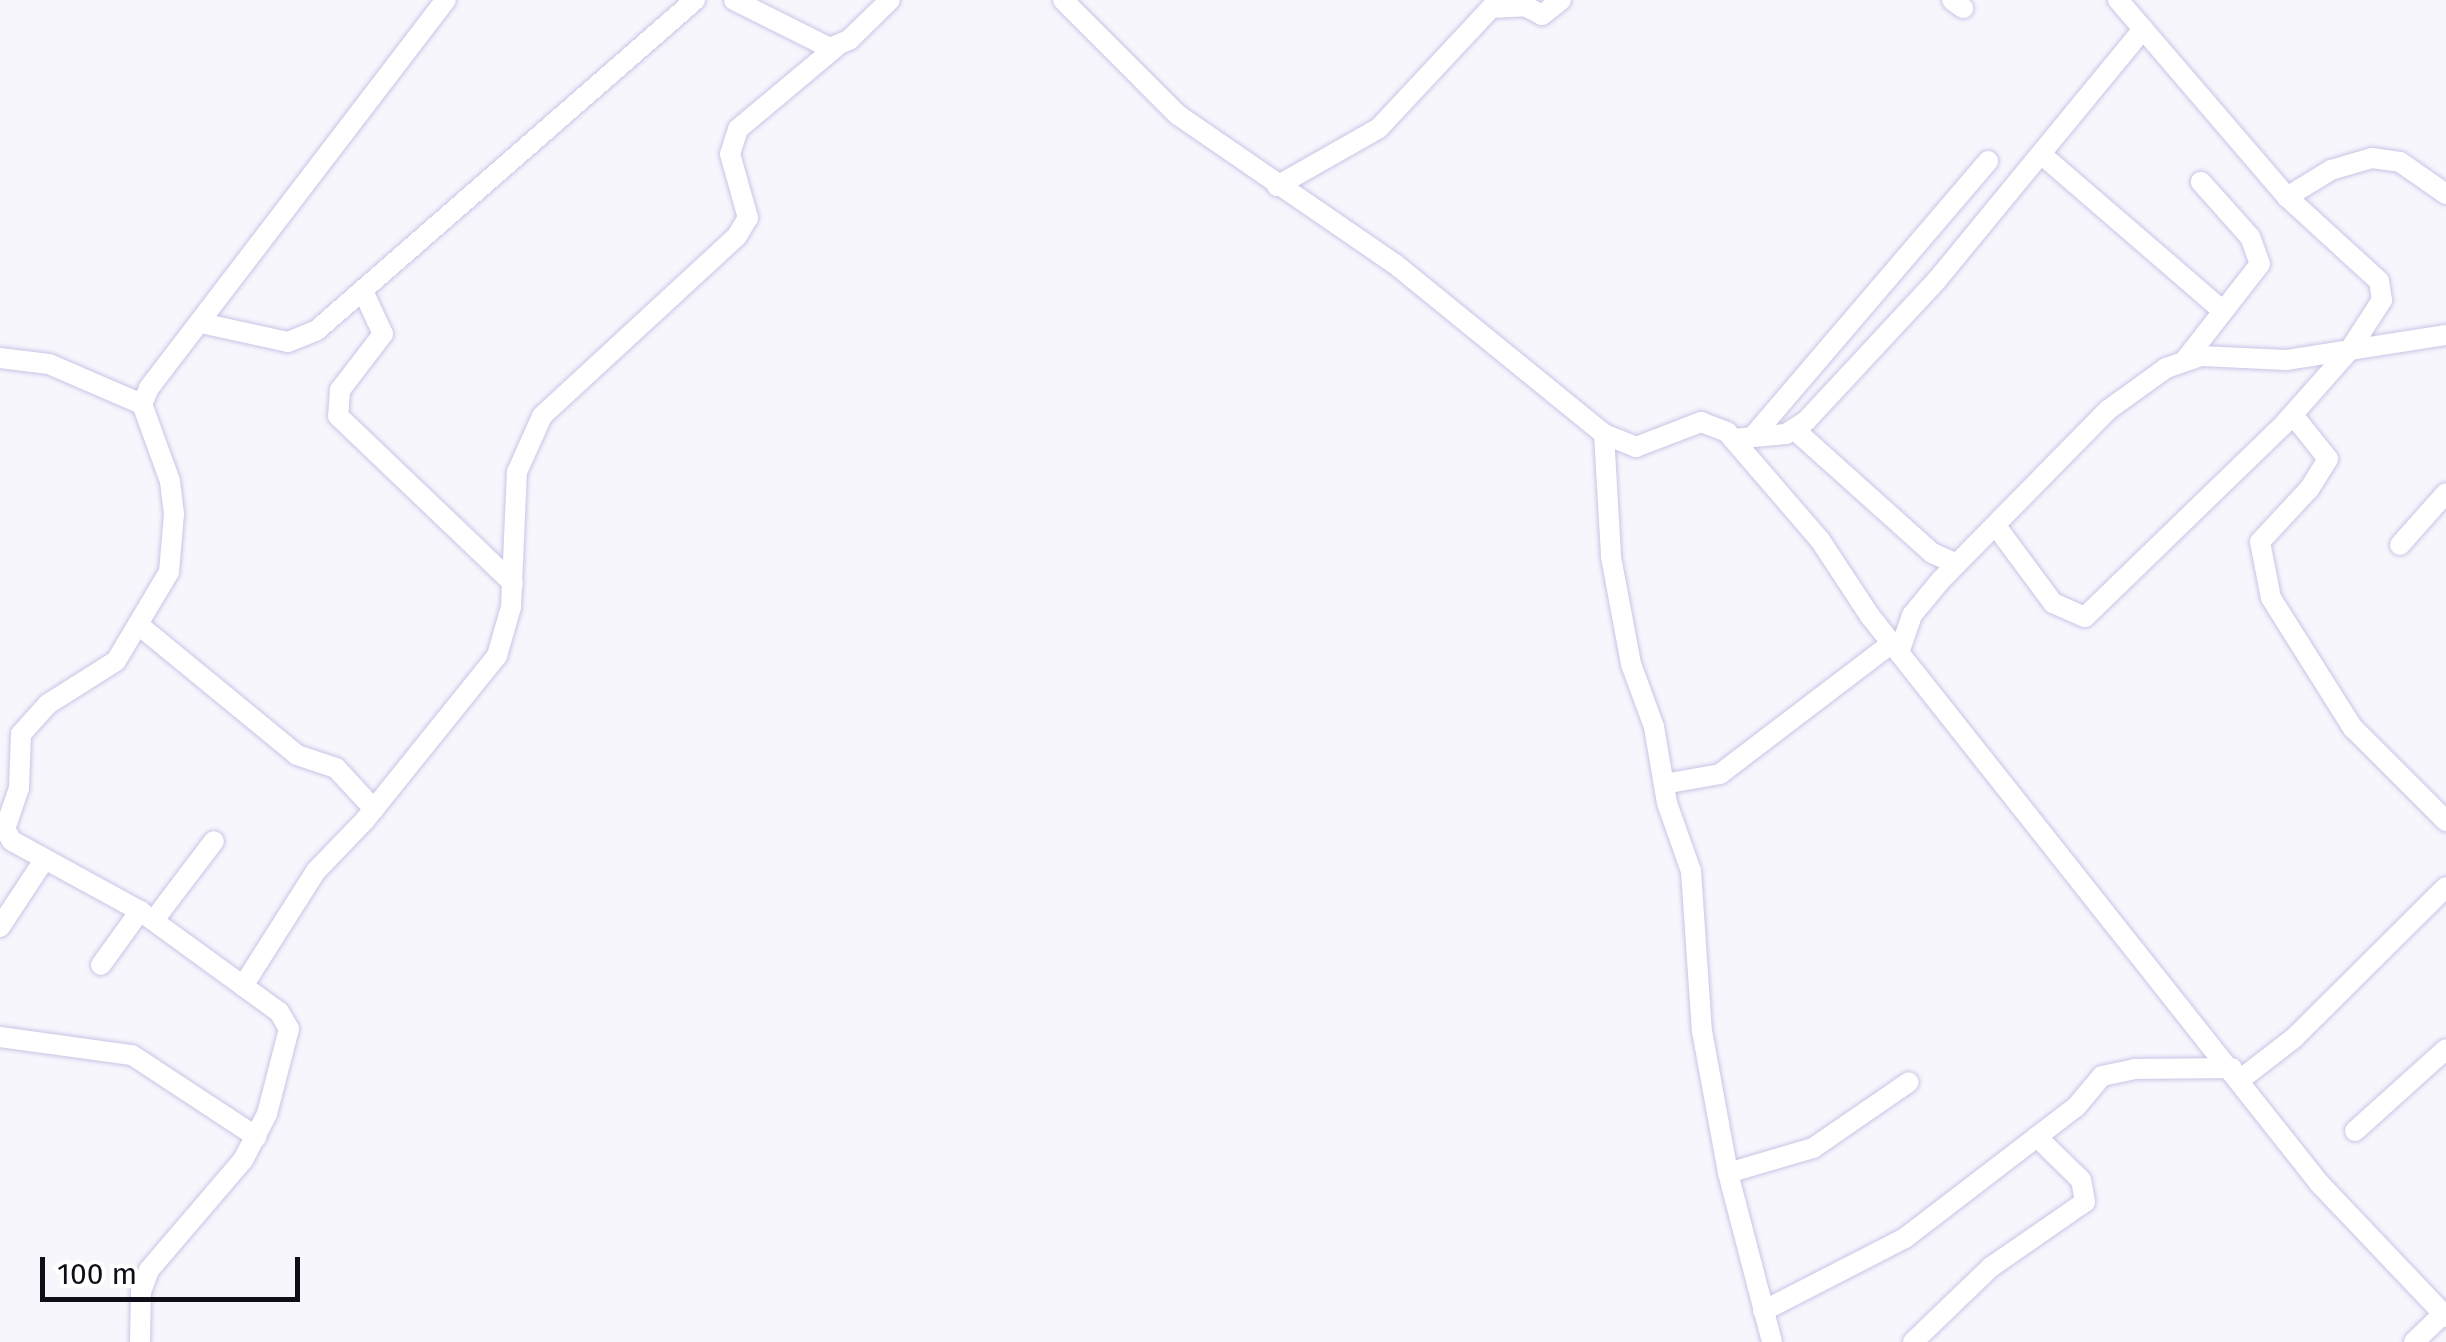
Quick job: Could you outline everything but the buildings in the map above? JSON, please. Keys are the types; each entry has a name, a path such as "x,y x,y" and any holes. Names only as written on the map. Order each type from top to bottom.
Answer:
{"street":[{"path":"142,404 446,0"},
{"path":"201,324 288,342 317,330 695,0"},
{"path":"734,0 802,39 836,47"},
{"path":"243,986 316,871 374,809 497,656 513,583 516,472 542,416 737,236 748,218 730,154 738,129 890,0"},
{"path":"1063,0 1154,95 1276,186 1395,264 1618,444 1652,446 1702,422 1714,423 1733,439 1820,540 1897,646 2319,1183 2445,1316 2414,1342"},
{"path":"1276,186 1379,128 1492,8 1524,6 1542,14 1561,0"},
{"path":"1996,526 2053,603 2085,616 2185,516 2219,494 2293,415 2349,351 2383,288 2287,198 2118,0"},
{"path":"1733,439 1795,430 1938,280 2143,28"},
{"path":"2041,154 2222,310"},
{"path":"2287,198 2331,170 2372,158 2400,162 2446,194"},
{"path":"1754,434 1988,161"},
{"path":"1664,784 1720,774 1897,646 1912,616 1958,564 2108,410 2186,360 2222,310 2250,281 2260,258 2250,237 2202,182"},
{"path":"363,291 383,334 340,390 338,416 513,583"},
{"path":"2186,360 2286,360 2446,335"},
{"path":"0,358 49,364 142,404 170,480 174,547 140,626 106,668 30,718 0,769"},
{"path":"2293,415 2328,458 2309,490 2260,542 2270,598 2353,728 2446,822"},
{"path":"1795,430 1932,553 1958,564"},
{"path":"1604,434 1611,557 1664,784 1691,871 1702,1031 1728,1173 1772,1342"},
{"path":"2400,545 2446,494"},
{"path":"140,626 297,755 336,768 374,809"},
{"path":"13,749 19,788 5,829 12,841 147,916 279,1012 289,1029 257,1137 211,1202 149,1270 141,1292 140,1342"},
{"path":"101,965 214,841"},
{"path":"0,927 44,860"},
{"path":"1763,1311 1905,1238 2076,1107 2102,1076 2134,1068 2236,1074 2294,1038 2446,886"},
{"path":"0,1038 132,1055 257,1137"},
{"path":"2356,1131 2446,1049"},
{"path":"1728,1173 1813,1148 1909,1082"},
{"path":"1913,1342 1990,1267 2085,1202 2081,1180 2036,1137"}]}
